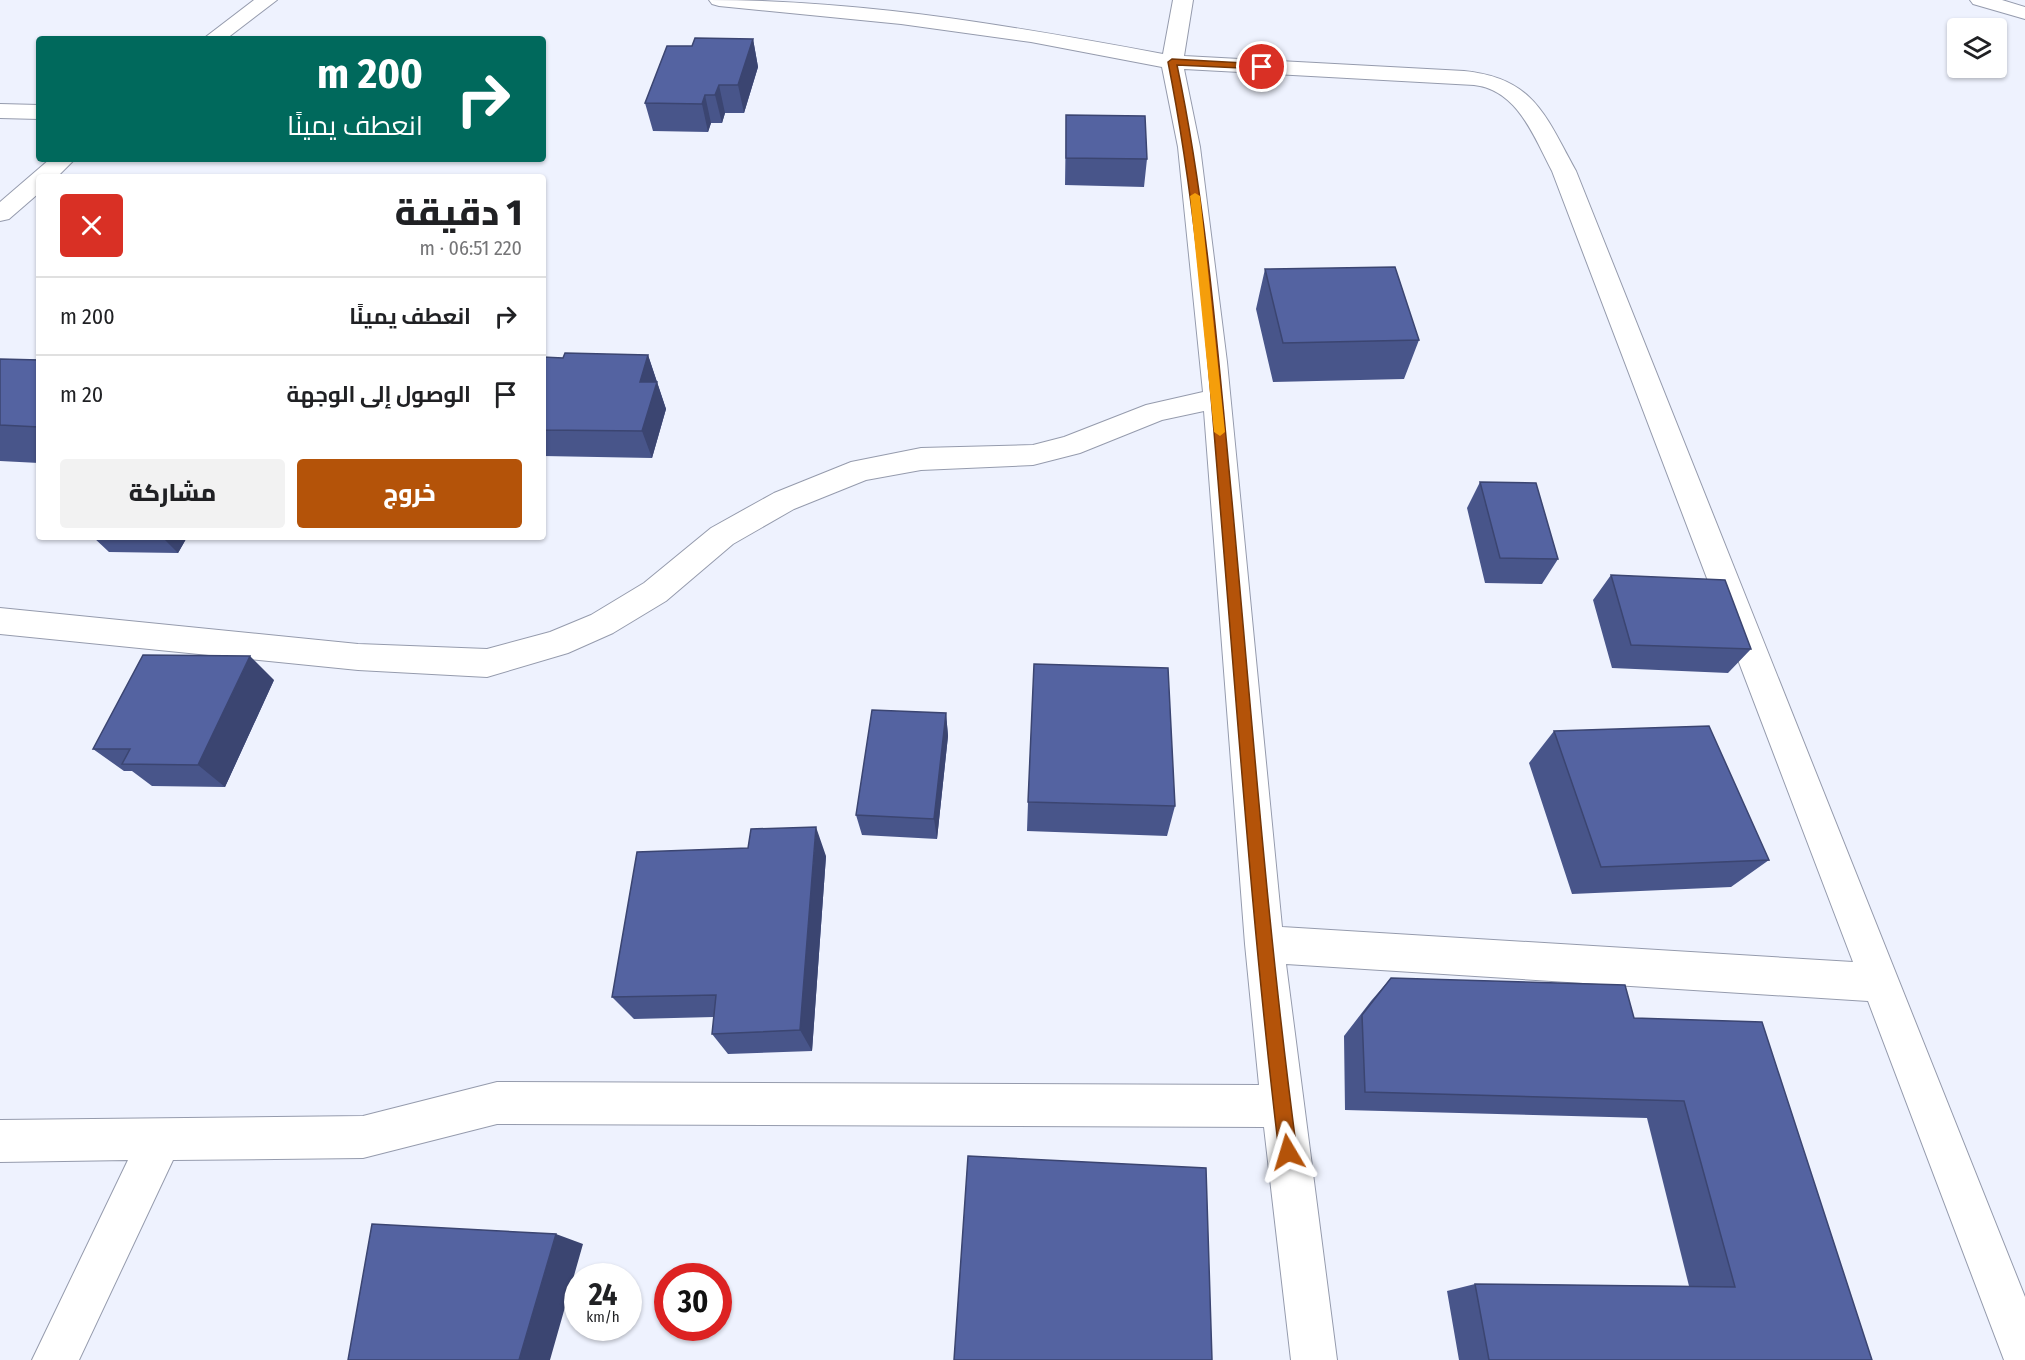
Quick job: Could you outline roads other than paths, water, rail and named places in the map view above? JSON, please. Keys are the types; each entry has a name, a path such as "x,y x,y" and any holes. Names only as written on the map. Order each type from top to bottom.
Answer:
{"street":[{"path":"217,36 267,0"},
{"path":"719,0 901,18 1019,34 1172,62 1464,77 1493,82 1512,92 1528,111 1564,171 2025,1355"},
{"path":"1183,0 1172,62 1190,147 1217,398 1264,944 1314,1360"},
{"path":"1980,0 2025,13"},
{"path":"0,111 36,112"},
{"path":"46,174 60,162"},
{"path":"0,214 36,184"},
{"path":"0,621 358,657 487,663 557,644 602,624 655,592 722,536 784,501 861,470 921,459 1033,455 1070,447 1156,412 1217,398"},
{"path":"1264,944 1880,982"},
{"path":"0,1141 363,1137 497,1103 1282,1106"},
{"path":"55,1360 161,1139"}]}
